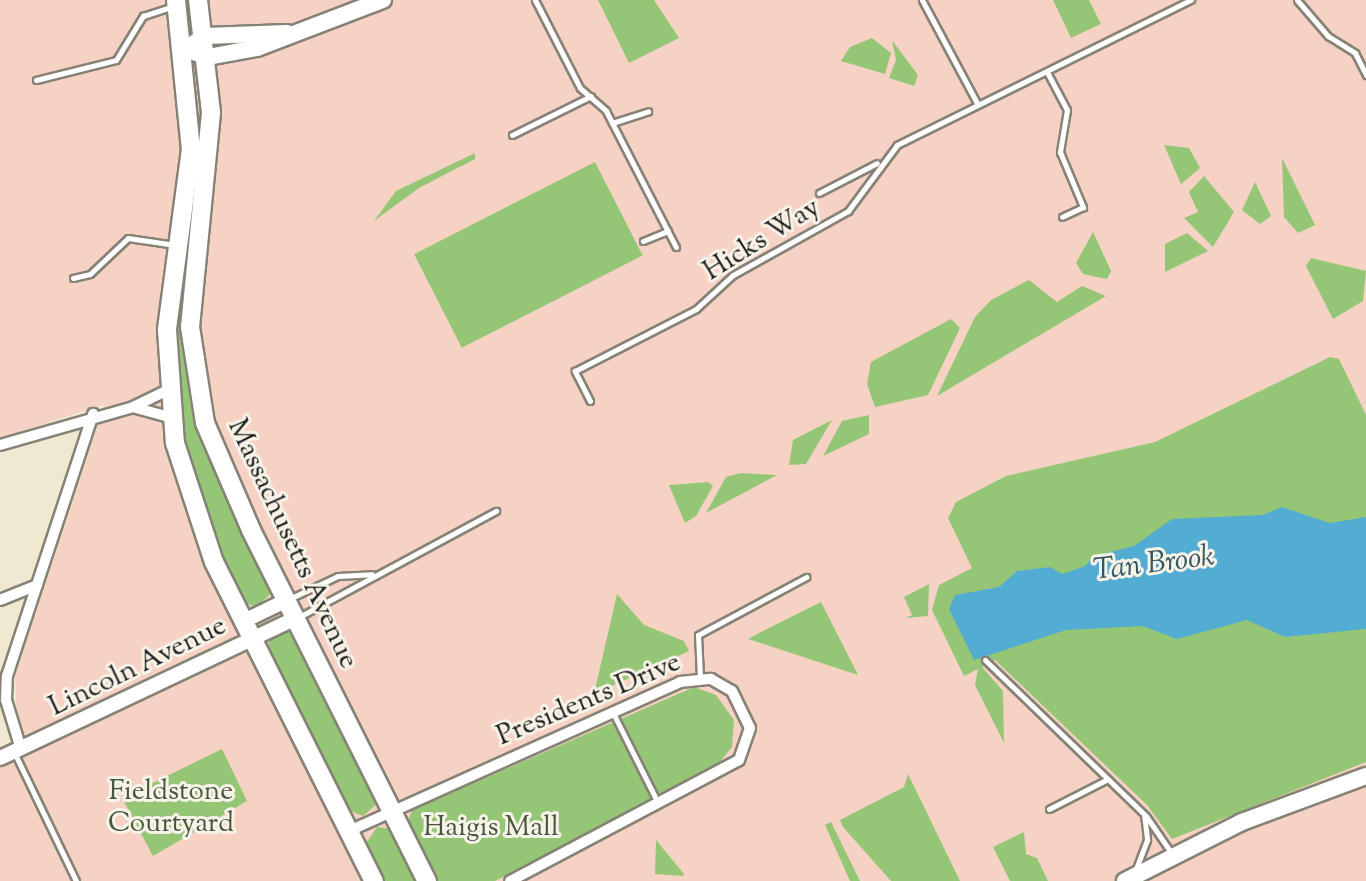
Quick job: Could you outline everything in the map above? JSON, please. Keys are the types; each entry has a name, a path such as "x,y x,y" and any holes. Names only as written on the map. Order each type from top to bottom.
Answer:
{"main road":[{"name":"Massachusetts Avenue","path":"198,0 208,57 209,153 191,288 194,372 213,447 428,881"},
{"path":"184,49 208,57 293,34 383,0"},
{"path":"177,3 184,49 191,149 178,246 167,390 170,417 194,513 252,638 374,881"},
{"path":"184,49 205,36 293,34"},
{"path":"1129,879 1241,821 1366,776"}],"street":[{"path":"0,445 93,414 133,407 167,390"},
{"path":"133,407 170,417"},
{"path":"12,753 5,688 93,414"},
{"path":"0,600 37,585"},
{"name":"Lincoln Avenue","path":"244,621 287,600"},
{"name":"Lincoln Avenue","path":"12,753 296,618"},
{"name":"Presidents Drive","path":"349,831 700,677 722,683 741,703 750,728 747,744 732,766 510,881"}],"lane":[{"path":"536,0 580,88 591,96 612,123 676,247"},
{"path":"922,0 977,103"},
{"name":"Hicks Way","path":"590,401 575,371 696,309 731,277 848,211 880,161 897,145 977,103 1047,72 1191,0"},
{"path":"1297,0 1328,36 1355,53 1366,75"},
{"path":"36,80 116,60 143,16 177,3"},
{"path":"1047,72 1067,110 1060,152 1083,207 1062,217"},
{"path":"512,135 591,96"},
{"path":"612,123 648,111"},
{"path":"819,193 880,161"},
{"path":"643,241 668,231"},
{"path":"74,278 90,274 128,238 178,246"},
{"path":"296,618 372,574 496,511"},
{"path":"287,600 338,576 372,574"},
{"path":"700,677 698,635 806,577"},
{"path":"985,660 1144,814 1172,855"},
{"path":"613,713 658,803"},
{"path":"12,753 76,881"},
{"path":"1049,809 1108,779"},
{"path":"1129,879 1146,840 1144,814"}],"shaded area":[{"path":"0,0 1366,0 1366,881 0,881 0,766 31,753 17,715 15,677 105,404 0,438"}],"green space":[{"path":"598,0 654,0 679,38 629,63"},
{"path":"1053,0 1089,0 1101,24 1071,38"},
{"path":"872,38 891,53 885,74 841,61 850,47"},
{"path":"892,40 918,75 914,86 889,78 896,60"},
{"path":"1164,145 1189,148 1200,168 1181,184"},
{"path":"475,153 475,159 419,188 374,221 396,191"},
{"path":"1282,158 1315,225 1298,233 1284,217"},
{"path":"595,162 643,256 462,348 414,254"},
{"path":"1204,176 1234,212 1213,247 1184,218 1198,212 1189,192"},
{"path":"1255,182 1271,216 1260,224 1242,210"},
{"path":"1093,232 1111,271 1107,279 1083,274 1076,263"},
{"path":"1187,233 1208,251 1165,272 1165,244"},
{"path":"1311,258 1366,271 1363,301 1333,319 1306,266"},
{"path":"1029,280 1057,302 1082,286 1106,296 937,396 975,317 991,300"},
{"path":"181,299 185,364 200,433 274,591 256,607 243,602 211,535 181,435 175,360"},
{"path":"951,319 960,328 928,395 875,407 867,384 871,362"},
{"path":"1330,357 1339,359 1366,415 1366,762 1172,839 1147,805 995,660 982,667 1003,691 1004,743 975,685 978,669 964,676 932,610 939,585 972,568 948,518 956,502 1006,476 1155,442"},
{"path":"869,415 869,434 823,456 842,421"},
{"path":"832,420 806,464 789,465 793,440"},
{"path":"741,473 777,475 706,513 726,477"},
{"path":"708,482 713,486 696,516 685,523 669,485"},
{"path":"929,584 928,616 905,618 912,615 904,597"},
{"path":"617,594 644,625 684,641 689,651 594,694"},
{"path":"821,602 858,675 748,639 767,629"},
{"path":"285,630 292,631 378,803 363,816 346,809 267,650 270,638"},
{"name":"Haigis Mall","path":"694,687 716,695 734,720 732,747 715,768 495,881 436,881 407,824 412,810"},
{"name":"Fieldstone Courtyard","path":"222,749 247,801 153,856 122,798"},
{"path":"908,774 960,881 891,881 843,827 840,820 904,787"},
{"path":"831,822 860,881 850,881 825,825"},
{"path":"377,827 391,829 420,881 382,881 365,845"},
{"path":"1024,832 1026,854 1037,858 1048,881 1010,881 993,847"},
{"path":"656,840 684,874 683,876 655,874"}],"water":[{"name":"Tan Brook","path":"1282,507 1330,523 1366,517 1366,629 1285,637 1247,620 1177,639 1143,626 1066,630 974,660 949,609 955,595 999,587 1017,571 1050,567 1062,574 1085,566 1094,556 1134,546 1172,519 1263,515"}]}
